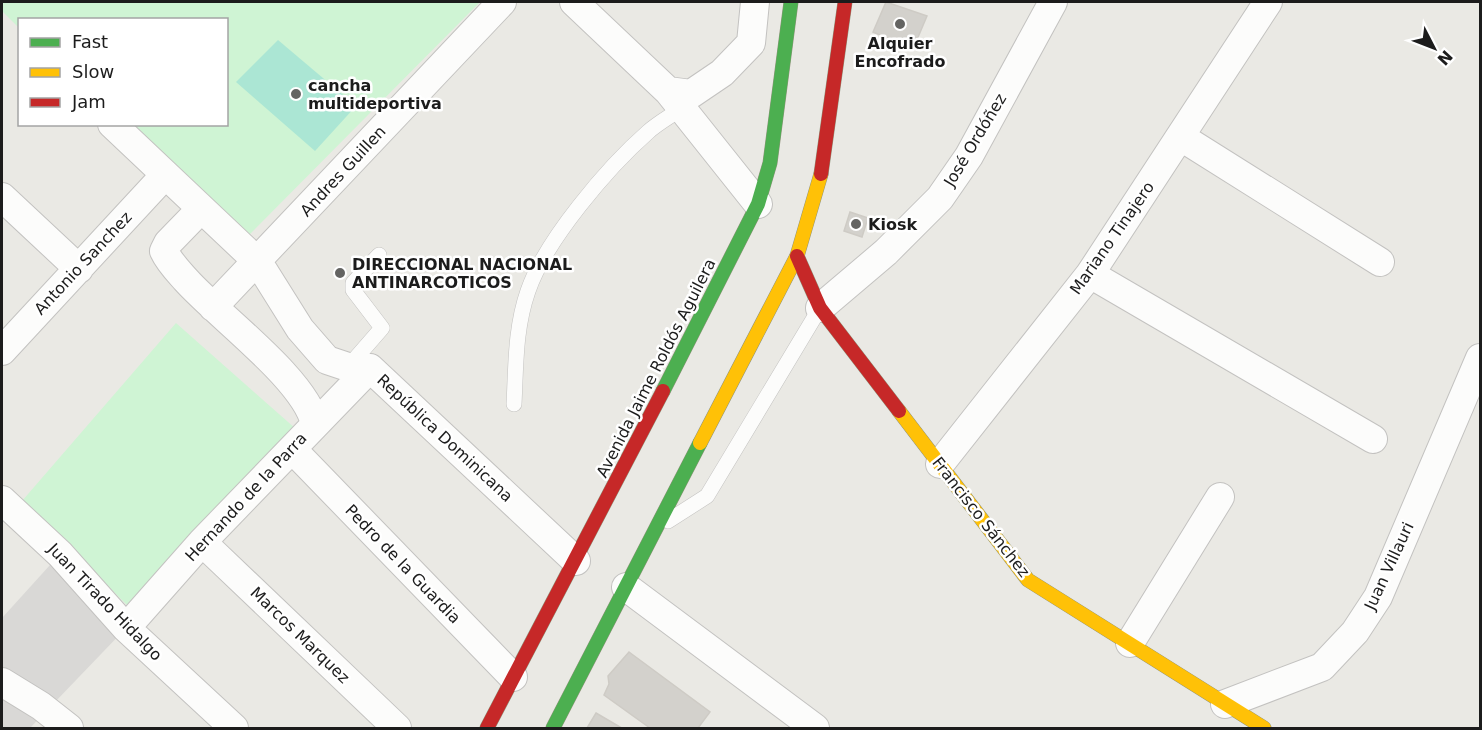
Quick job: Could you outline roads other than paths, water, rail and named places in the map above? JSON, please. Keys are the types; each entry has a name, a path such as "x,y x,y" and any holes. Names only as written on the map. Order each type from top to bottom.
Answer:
{"street":[{"name":"Andres Guillen","path":"213,308 502,2"},
{"path":"574,2 675,100 758,204"},
{"path":"675,100 691,94 722,73 751,43 755,2"},
{"name":"Avenida Jaime Roldós Aguilera","path":"487,729 576,561 758,204 770,163 792,2"},
{"path":"553,729 797,256 812,218 822,174 845,2"},
{"name":"José Ordóñez","path":"820,308 886,252 940,198 969,156 1053,2"},
{"name":"Mariano Tinajero","path":"940,464 1090,274 1268,2"},
{"name":"República Dominicana","path":"114,126 258,262 300,329 327,360 351,366 576,561"},
{"path":"1181,137 1380,262"},
{"name":"Antonio Sanchez","path":"2,351 165,175"},
{"path":"2,197 79,269"},
{"path":"201,209 168,243 164,251 167,258 213,308 287,379 312,412 315,424"},
{"name":"Francisco Sánchez","path":"797,256 820,308 1029,580 1264,729"},
{"path":"1090,274 1373,439"},
{"name":"Juan Villauri","path":"1225,704 1323,667 1355,632 1378,597 1480,358"},
{"path":"287,379 306,382 351,366"},
{"name":"Hernando de la Parra","path":"126,628 202,542 315,424 351,366"},
{"name":"Pedro de la Guardia","path":"292,450 513,678"},
{"path":"1130,643 1220,497"},
{"name":"Juan Tirado Hidalgo","path":"2,500 60,554 126,628 234,729"},
{"name":"Marcos Marquez","path":"202,542 397,729"},
{"path":"626,587 815,729"},
{"path":"2,682 41,706 69,729"}],"lane":[{"path":"514,404 517,334 528,290 555,240 597,185 675,100"},
{"path":"351,366 382,328 353,290 353,283 379,255"},
{"path":"655,529 707,496 820,308"}],"place":[{"name":"Alquier Encofrado","path":"900,24"},
{"name":"cancha multideportiva","path":"296,94"},
{"name":"Kiosk","path":"856,224"},
{"name":"DIRECCIONAL NACIONAL ANTINARCOTICOS","path":"340,273"}]}
